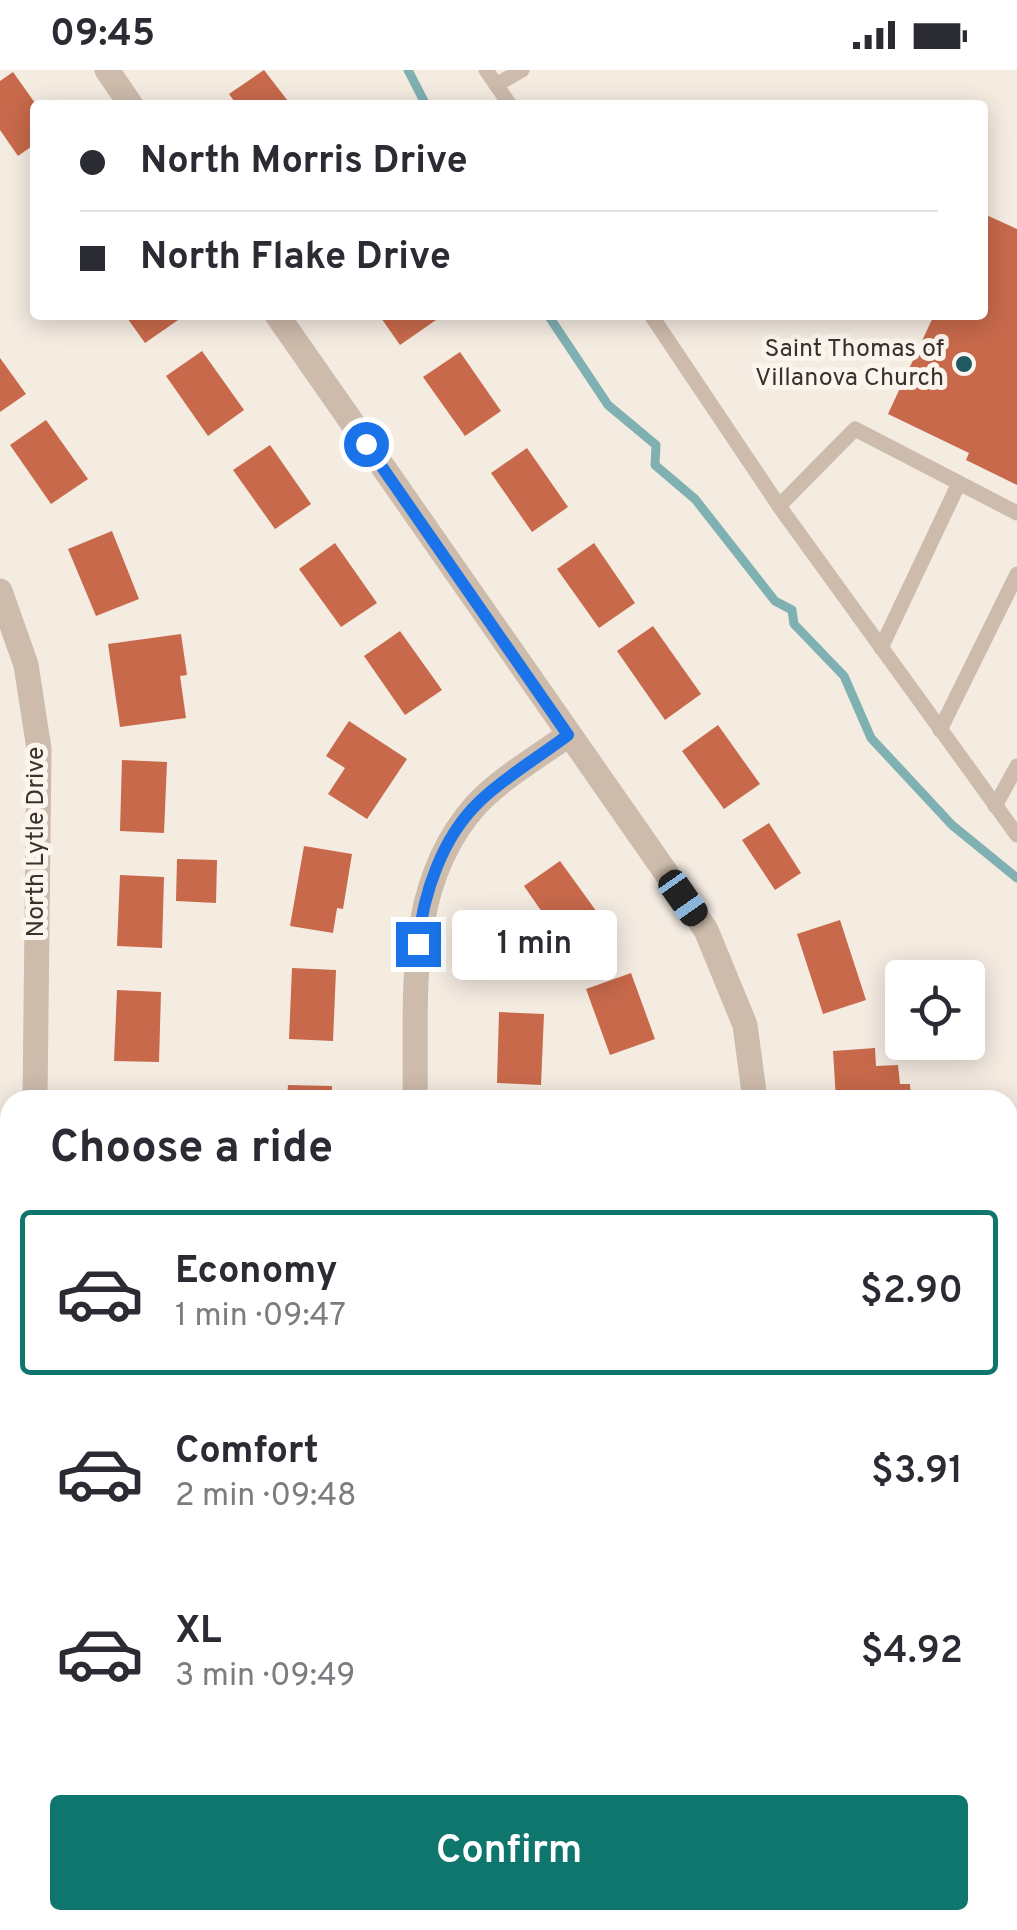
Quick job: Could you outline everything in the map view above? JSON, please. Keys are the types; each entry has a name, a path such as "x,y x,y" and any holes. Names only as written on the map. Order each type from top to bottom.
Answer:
{"street":[{"path":"107,70 128,100"},
{"path":"280,320 706,930 745,1024 754,1090"},
{"name":"North Lytle Drive","path":"0,591 26,664 39,749 35,1090"},
{"path":"415,1090 420,919 438,865 477,803 568,735"}],"lane":[{"path":"486,70 506,100"},
{"path":"496,85 522,70"},
{"path":"654,320 779,506 1017,836"},
{"path":"779,506 854,429 1017,513"},
{"path":"881,648 959,483"},
{"path":"940,730 1017,574"},
{"path":"995,806 1017,766"}],"building":[{"path":"264,70 287,100 233,100 229,94"},
{"path":"13,72 33,100 30,148 18,156 0,130 0,81"},
{"name":"Saint Thomas of Villanova Church","path":"988,216 1017,229 1017,485 966,460 969,453 888,414 932,320 988,320"},
{"path":"129,320 178,320 145,343"},
{"path":"382,320 436,320 400,345"},
{"path":"202,351 244,410 208,436 166,376"},
{"path":"460,352 501,411 465,436 423,377"},
{"path":"0,358 26,394 0,412"},
{"path":"46,420 88,479 51,504 10,445"},
{"path":"270,445 311,504 275,529 233,470"},
{"path":"527,448 568,507 532,532 491,473"},
{"path":"112,531 139,599 96,616 68,549"},
{"path":"335,543 377,603 341,627 299,569"},
{"path":"594,543 635,603 599,628 557,569"},
{"path":"653,626 701,694 665,720 617,651"},
{"path":"400,631 442,690 405,715 364,656"},
{"path":"181,634 187,675 180,676 186,718 120,727 108,644"},
{"path":"349,721 407,759 367,819 328,794 345,768 326,756"},
{"path":"718,725 760,784 724,809 682,751"},
{"path":"122,760 167,762 164,833 120,831"},
{"path":"769,823 801,873 775,890 742,840"},
{"path":"304,846 352,854 343,909 337,908 333,933 290,926"},
{"path":"177,859 217,860 216,903 176,901"},
{"path":"560,861 602,919 565,945 524,886"},
{"path":"120,875 164,877 162,948 117,946"},
{"path":"840,920 866,1000 823,1014 797,934"},
{"path":"292,968 336,970 333,1041 289,1039"},
{"path":"631,973 655,1039 610,1055 586,989"},
{"path":"117,990 161,992 159,1062 114,1061"},
{"path":"499,1012 544,1014 541,1085 497,1083"},
{"path":"875,1048 876,1066 898,1065 900,1084 910,1084 910,1090 835,1090 833,1051"},
{"path":"288,1085 332,1086 332,1090 288,1090"}],"waterway":[{"path":"408,70 423,100"},
{"path":"551,320 608,405 656,445 655,465 695,499 775,601 792,610 794,624 844,676 871,738 952,825 1017,878"}],"place":[{"name":"Saint Thomas of Villanova Church","path":"964,364"}],"route":[{"path":"366,444 568,735 477,803 461,825 427,892 418,944"}]}
